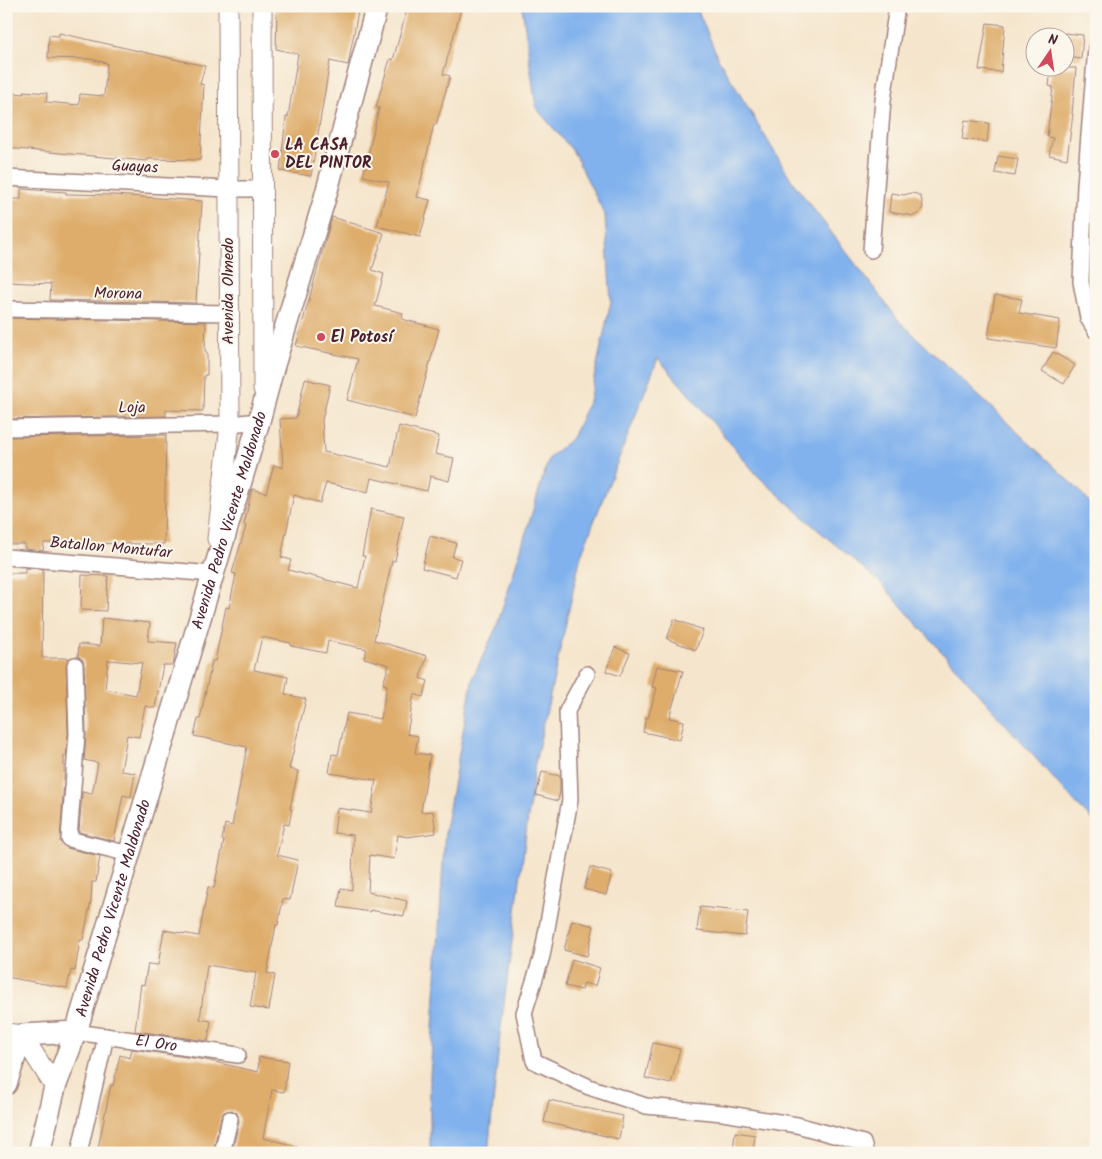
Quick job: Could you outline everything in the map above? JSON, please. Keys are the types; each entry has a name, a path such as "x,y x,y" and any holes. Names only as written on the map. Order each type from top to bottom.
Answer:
{"main road":[{"name":"Avenida Pedro Vicente Maldonado","path":"39,1153 56,1087 76,1032 324,201 377,6"},
{"path":"6,1084 14,1034 76,1032"}],"street":[{"name":"Avenida Olmedo","path":"213,574 230,424 228,6"},
{"path":"261,413 262,6"},
{"path":"871,250 883,100 897,6"},
{"path":"1096,48 1090,186 1081,282 1088,318 1096,330"},
{"name":"Guayas","path":"6,178 228,190 262,189"},
{"name":"Morona","path":"6,309 228,313"},
{"name":"Loja","path":"6,428 230,424 261,413"},
{"name":"Batallon Montufar","path":"6,558 213,574"},
{"path":"74,665 77,734 69,839 129,854"},
{"path":"587,674 567,711 570,800 542,956 524,1013 534,1061 589,1087 646,1106 723,1113 797,1125 863,1143 866,1153"},
{"name":"El Oro","path":"76,1032 238,1055"},
{"path":"14,1034 56,1087"},
{"path":"79,1153 106,1036"},
{"path":"222,1153 230,1119"}],"water":[{"path":"522,6 696,6 718,58 792,181 900,322 1077,488 1096,510 1096,823 1077,805 881,583 758,476 658,358 581,555 535,763 500,1035 488,1153 430,1153 430,1078 445,830 473,677 497,626 549,458 572,438 589,401 611,301 605,215 573,151 536,108"}],"building":[{"path":"277,6 359,6 348,65 330,61 311,176 280,171 286,117 288,117 298,54 276,49"},
{"path":"408,6 462,6 443,74 450,76 436,125 434,124 417,197 430,200 420,237 377,226 389,182 363,176 379,108 376,107 390,59 393,60"},
{"path":"987,23 1005,25 1001,72 979,70"},
{"path":"59,33 205,66 200,84 204,85 200,160 148,159 147,161 6,148 6,92 24,94 24,91 47,93 46,102 79,105 80,94 104,96 107,63 90,59 48,58 49,35 59,36"},
{"path":"1074,34 1083,35 1081,59 1074,58"},
{"path":"1074,68 1076,68 1073,114 1067,159 1049,155 1053,138 1047,137 1053,87 1049,86 1050,78 1074,78"},
{"path":"965,120 989,123 987,142 962,139"},
{"path":"998,156 1018,159 1015,176 995,173"},
{"path":"21,189 66,192 66,194 202,201 196,303 50,300 51,284 6,282 6,199 21,199"},
{"path":"891,193 917,194 921,197 923,207 914,216 889,212"},
{"path":"332,217 384,233 372,270 384,274 375,306 403,313 402,319 439,329 415,418 347,400 358,359 296,346"},
{"path":"995,295 1022,299 1019,313 1060,320 1056,348 988,338"},
{"path":"6,318 206,322 205,352 207,352 207,375 204,375 203,411 166,410 166,416 6,419"},
{"path":"1053,352 1075,365 1064,384 1042,371"},
{"path":"305,379 330,385 322,420 324,452 390,467 399,426 439,436 435,454 454,458 449,481 430,476 427,491 371,478 368,492 326,483 320,503 294,495 281,557 291,560 288,570 358,588 365,556 362,556 371,509 404,516 395,561 392,561 374,640 427,656 420,678 428,681 423,697 414,694 407,734 418,736 415,753 430,755 421,812 433,811 436,833 407,837 398,835 394,859 370,855 368,892 407,901 404,916 338,907 341,888 352,890 353,835 334,833 337,808 371,813 376,780 329,773 332,754 338,755 347,713 381,719 387,685 383,684 389,665 364,658 367,649 328,641 326,653 291,646 291,643 262,637 254,670 288,677 285,694 306,699 289,769 298,771 290,809 292,809 289,825 284,824 277,855 298,860 290,900 283,899 278,925 276,925 267,973 275,975 269,1010 250,1007 256,973 207,965 200,1019 211,1021 208,1041 135,1031 141,984 144,985 148,964 158,965 164,930 199,936 208,887 214,888 224,841 222,840 225,824 232,826 247,747 194,736 198,719 200,719 212,661 215,661 226,607 229,608 236,574 232,573 246,526 244,525 252,489 266,493 274,465 283,468 280,419 296,418"},
{"path":"166,435 164,544 44,543 43,551 25,549 25,544 6,544 6,437"},
{"path":"430,536 456,543 452,557 461,559 456,577 422,568"},
{"path":"25,568 43,569 42,658 69,658 66,665 68,734 66,757 64,756 60,842 67,848 100,856 96,882 92,882 91,901 83,940 80,940 75,971 71,970 67,988 6,977 6,573 25,573"},
{"path":"82,575 108,576 106,611 81,610"},
{"path":"102,618 150,623 148,641 177,643 173,665 163,665 155,708 145,706 139,737 127,735 121,771 135,773 131,797 123,795 114,841 79,832 82,792 92,794 98,763 84,760 86,734 84,665 83,660 78,656 79,644 100,646","holes":["108,660 142,663 136,695 105,689"]},
{"path":"674,619 703,630 696,650 667,639"},
{"path":"615,647 630,653 620,676 606,671"},
{"path":"657,666 683,671 669,718 684,721 680,740 643,732 646,717 648,718 657,688 652,687"},
{"path":"542,772 560,776 558,801 536,795"},
{"path":"590,867 612,873 606,895 584,889"},
{"path":"700,907 748,912 745,936 697,931"},
{"path":"572,920 594,926 587,956 564,950"},
{"path":"572,959 600,968 595,986 584,983 582,990 565,986"},
{"path":"653,1043 680,1049 671,1084 645,1078"},
{"path":"132,1049 206,1060 258,1072 259,1057 288,1061 284,1092 272,1090 263,1138 297,1146 296,1153 232,1153 239,1121 237,1113 232,1110 224,1112 221,1116 213,1153 119,1153 98,1148 111,1085 113,1086 120,1055 130,1058"},
{"path":"549,1100 623,1116 619,1139 544,1122"},
{"path":"735,1132 755,1135 753,1152 733,1150"}],"place":[{"name":"LA CASA DEL PINTOR","path":"275,154"},
{"name":"El Potosí","path":"321,337"}]}
